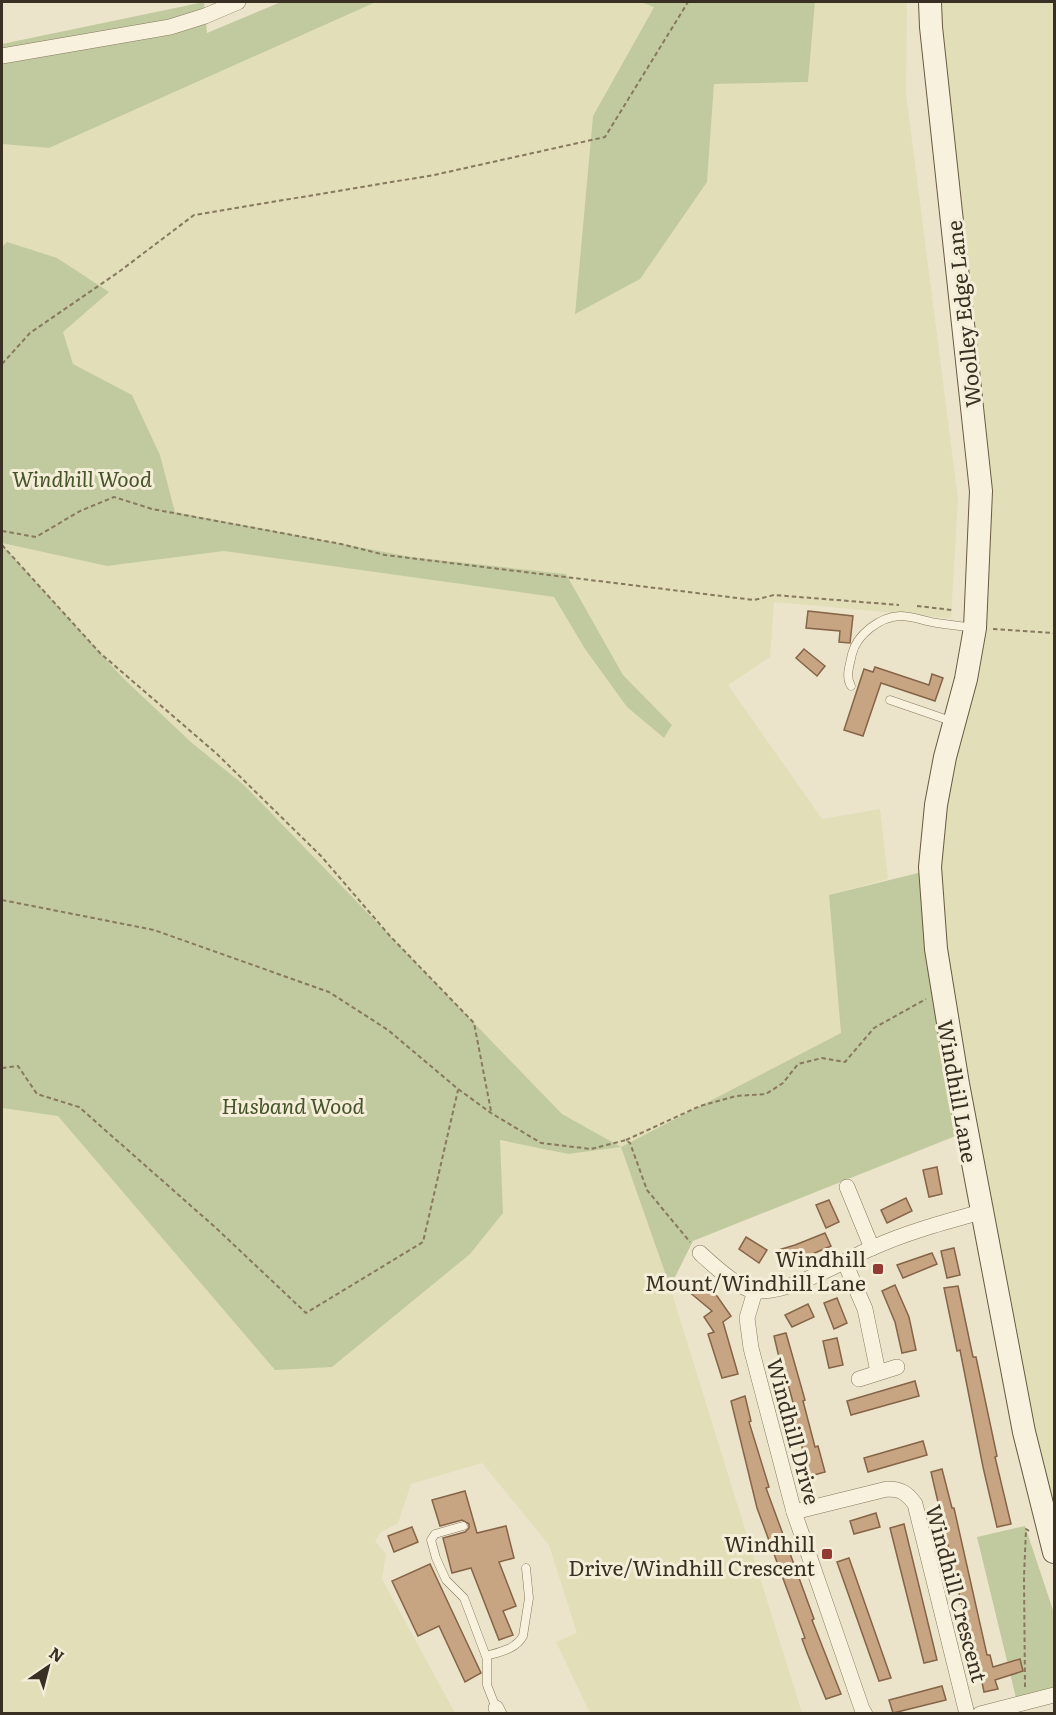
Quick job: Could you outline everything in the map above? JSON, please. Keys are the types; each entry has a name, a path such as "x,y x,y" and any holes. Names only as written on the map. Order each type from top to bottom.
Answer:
{"street":[{"path":"2,56 170,27 238,2"},
{"name":"Woolley Edge Lane","path":"930,2 981,491 975,628"},
{"name":"Windhill Lane","path":"975,628 966,679 945,757 936,805 930,867 941,990 981,1212 1024,1432 1054,1549"},
{"path":"847,1187 872,1248"},
{"path":"700,1253 728,1278 755,1291 786,1287 845,1263 872,1248 981,1212"},
{"path":"845,1263 866,1309 878,1372"},
{"name":"Windhill Drive","path":"755,1291 747,1318 751,1348 794,1512 865,1713"},
{"path":"860,1379 897,1367"},
{"name":"Windhill Crescent","path":"794,1512 887,1489 898,1489 908,1495 915,1504 967,1713"},
{"path":"980,1713 1054,1695"}],"lane":[{"path":"851,686 848,673 856,642 868,630 885,620 897,616 910,616 935,623 975,628"},
{"path":"890,700 955,722"},
{"path":"463,1526 435,1534 431,1540 446,1580 464,1598 486,1656 486,1686 498,1711"},
{"path":"486,1656 507,1649 521,1640 523,1636 529,1598 526,1568"}],"path":[{"path":"2,364 30,333 120,271 194,215 434,175 605,137 688,2"},
{"path":"2,531 36,537 80,511 114,497 152,509 330,542 384,555 754,600 774,595 904,605"},
{"path":"2,545 100,653 217,754 321,856 390,936 474,1023 492,1113"},
{"path":"916,606 952,610"},
{"path":"975,628 1054,633"},
{"path":"2,900 154,930 329,992 388,1030 458,1089 541,1143 591,1149 626,1140 700,1106 736,1096 766,1094 783,1083 798,1064 822,1058 845,1062 874,1028 941,990"},
{"path":"2,1068 18,1066 37,1094 79,1107 216,1228 306,1313 423,1242 458,1089"},
{"path":"626,1140 632,1147 647,1190 700,1253"},
{"path":"1027,1702 1024,1677 1026,1529 1054,1549"}],"shaded area":[{"path":"376,2 641,2 654,6 593,116 575,314 707,182 714,84 808,82 815,2 907,2 906,93 958,499 951,618 774,602 770,657 728,685 822,819 880,809 888,879 829,895 841,1033 621,1147 670,1287 802,1713 590,1713 556,1642 577,1633 549,1545 482,1463 411,1484 398,1523 380,1533 375,1541 386,1554 382,1579 455,1713 2,1713 2,1108 58,1115 275,1370 503,1213 499,1140 568,1154 620,1147 562,1114 244,785 192,743 123,678 2,545 2,543 107,566 224,551 554,597 585,649 627,707 664,738 672,725 623,675 566,574 411,557 175,512 160,455 132,395 73,364 62,332 108,292 7,242 2,247 2,144 49,148"},
{"path":"930,2 1054,2 1054,1552 930,867 955,722 981,491"}],"green space":[{"path":"204,2 207,33 281,2 376,2 49,148 2,144 2,44"},
{"path":"641,2 815,2 808,82 714,84 707,182 640,279 575,314 593,116 654,7"},
{"name":"Windhill Wood","path":"7,242 57,258 109,292 63,332 73,364 132,395 160,455 175,512 411,557 566,574 623,675 672,725 664,738 627,707 585,649 554,597 224,551 107,566 2,543 2,247"},
{"name":"Husband Wood","path":"2,545 123,678 192,743 244,785 562,1114 621,1147 568,1154 500,1140 503,1213 470,1254 332,1367 275,1370 58,1116 2,1108"},
{"path":"926,871 958,1135 693,1241 670,1287 621,1147 841,1033 829,895"},
{"path":"1025,1526 1054,1613 1054,1689 1016,1698 977,1537"}],"building":[{"path":"808,611 853,616 850,643 839,642 840,631 806,628"},
{"path":"804,649 825,666 817,676 796,658"},
{"path":"875,667 929,685 932,674 943,678 935,701 881,683 863,736 844,730 864,669 873,672"},
{"path":"937,1167 942,1194 929,1197 923,1170"},
{"path":"906,1198 912,1211 887,1223 881,1210"},
{"path":"829,1200 839,1222 826,1228 816,1205"},
{"path":"825,1233 831,1246 779,1265 775,1251"},
{"path":"746,1237 767,1250 759,1263 739,1249"},
{"path":"954,1248 960,1275 947,1278 941,1251"},
{"path":"932,1253 937,1264 903,1278 897,1265"},
{"path":"697,1280 717,1296 731,1316 723,1322 738,1374 722,1378 708,1334 714,1332 704,1317 712,1311 688,1291"},
{"path":"895,1285 909,1317 916,1350 902,1353 895,1322 882,1291"},
{"path":"958,1286 973,1357 976,1357 997,1456 995,1457 1011,1524 997,1527 960,1350 957,1351 944,1288"},
{"path":"837,1298 847,1323 834,1329 824,1303"},
{"path":"808,1304 814,1317 792,1327 785,1315"},
{"path":"786,1333 805,1400 803,1401 815,1447 818,1446 825,1472 810,1476 792,1411 795,1410 774,1336"},
{"path":"837,1338 843,1365 829,1368 823,1341"},
{"path":"915,1381 919,1396 851,1415 847,1401"},
{"path":"745,1396 751,1421 749,1422 769,1487 766,1488 814,1619 812,1620 841,1694 826,1699 802,1639 805,1638 757,1508 731,1401"},
{"path":"923,1441 927,1455 868,1472 864,1458"},
{"path":"942,1469 952,1508 954,1508 987,1655 990,1655 993,1667 1020,1659 1023,1671 995,1680 998,1689 984,1692 974,1644 971,1645 931,1472"},
{"path":"465,1491 477,1533 506,1526 514,1558 499,1562 516,1606 503,1611 513,1635 499,1640 471,1568 452,1573 443,1538 465,1532 469,1524 462,1520 440,1526 432,1500"},
{"path":"876,1513 880,1527 854,1534 850,1521"},
{"path":"904,1524 937,1660 924,1663 890,1528"},
{"path":"412,1527 418,1542 394,1552 388,1536"},
{"path":"849,1558 891,1678 879,1681 837,1562"},
{"path":"430,1564 481,1673 465,1682 439,1626 418,1636 392,1581"},
{"path":"942,1686 946,1700 893,1713 889,1700"}],"place":[{"name":"Windhill Mount/Windhill Lane","path":"878,1269"},
{"name":"Windhill Drive/Windhill Crescent","path":"827,1554"}]}
